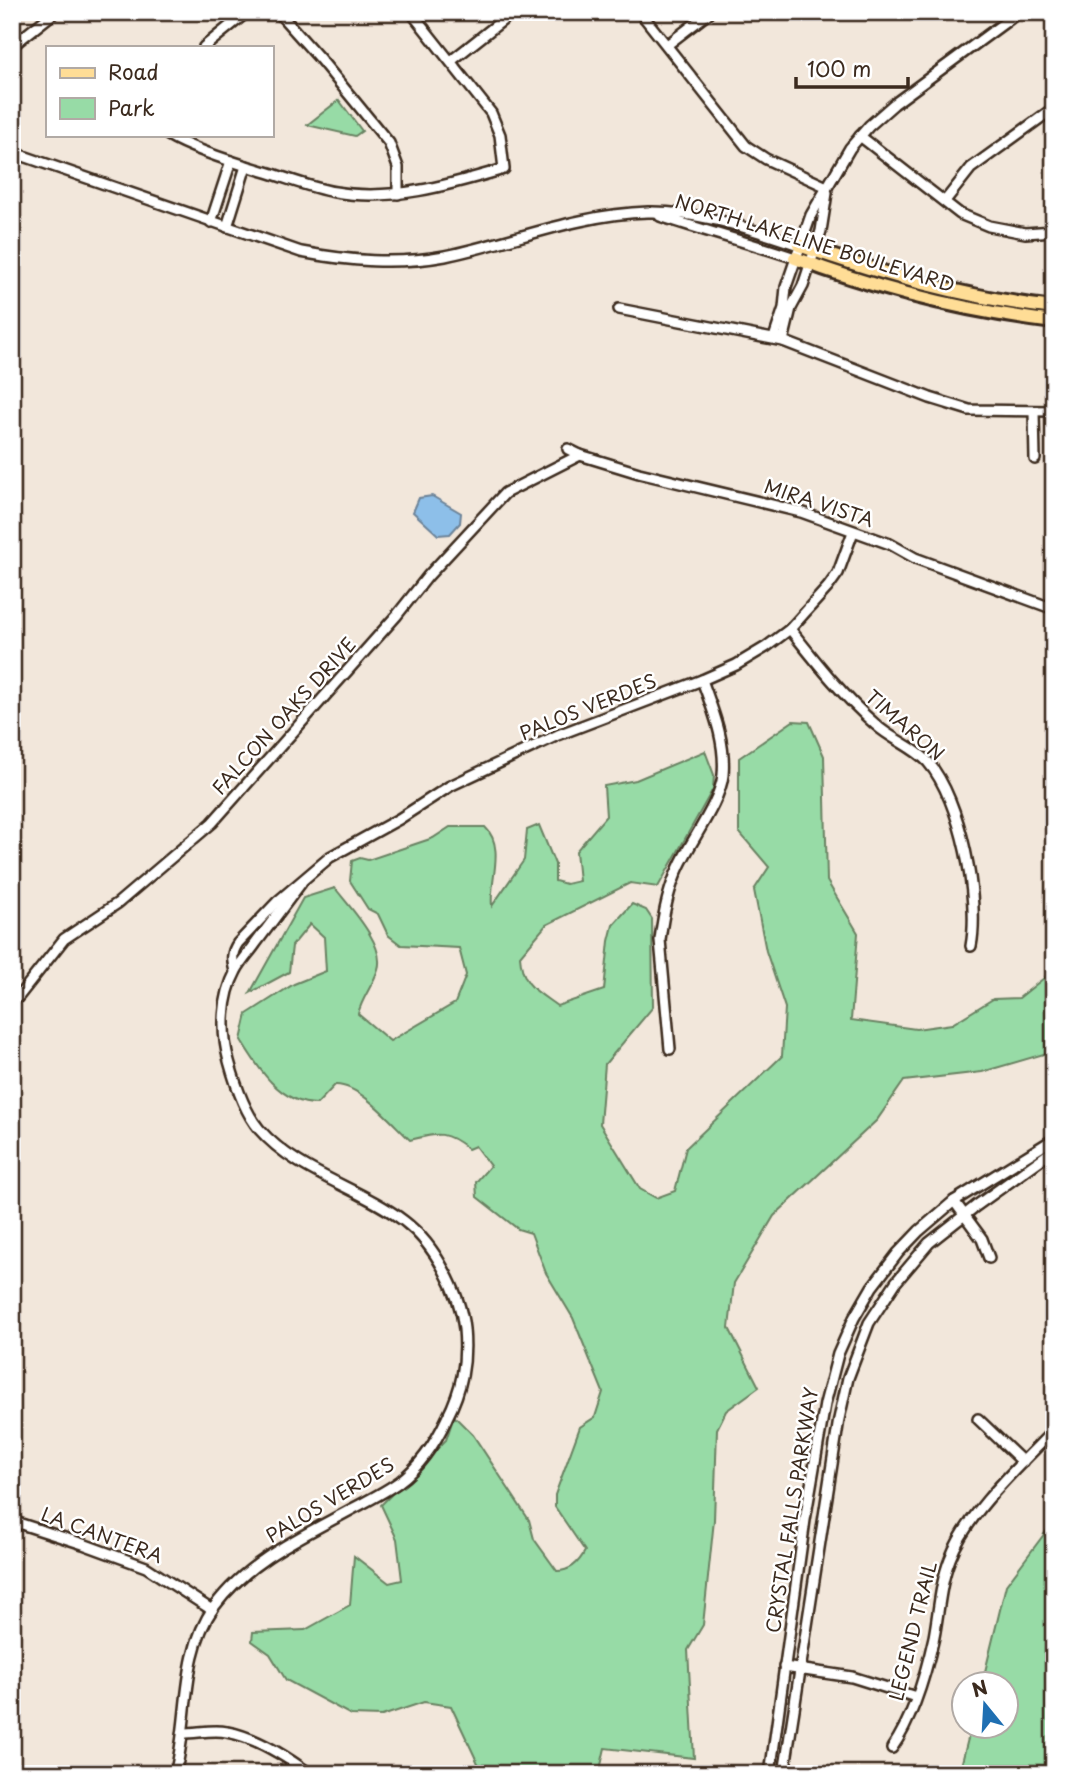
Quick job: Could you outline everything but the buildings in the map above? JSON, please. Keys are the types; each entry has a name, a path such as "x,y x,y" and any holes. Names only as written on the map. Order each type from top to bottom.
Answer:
{"main road":[{"name":"NORTH LAKELINE BOULEVARD","path":"799,244 934,286 1054,308"},
{"name":"NORTH LAKELINE BOULEVARD","path":"795,258 875,285 962,308 1054,322"}],"street":[{"path":"12,46 55,12"},
{"path":"205,46 247,12"},
{"path":"278,12 389,144 398,167 398,194"},
{"path":"170,136 231,161 335,192 398,194 448,185 503,169 500,135 491,113 411,12"},
{"path":"451,61 513,12"},
{"path":"640,12 746,146 765,159 827,187"},
{"path":"667,45 710,12"},
{"path":"778,340 786,287 799,244 811,215 849,148 894,104 1019,12"},
{"path":"945,201 971,169 1054,108"},
{"path":"860,136 960,214 989,226 1025,233 1054,231"},
{"name":"NORTH LAKELINE BOULEVARD","path":"12,152 301,252 338,259 400,262 447,256 564,223 603,215 649,212 701,216 799,244"},
{"path":"211,222 231,161"},
{"path":"227,227 246,166"},
{"path":"778,340 811,264 821,231 827,187"},
{"name":"NORTH LAKELINE BOULEVARD","path":"649,212 795,258"},
{"path":"619,309 778,340 950,405 986,411 1054,411"},
{"path":"1034,412 1035,459"},
{"name":"MIRA VISTA","path":"568,449 651,476 801,512 890,544 915,558 1054,609"},
{"name":"FALCON OAKS DRIVE","path":"12,1001 19,996 64,939 118,903 212,823 397,615 428,576 505,493 580,455"},
{"name":"PALOS VERDES","path":"235,971 233,951 238,943 277,902 330,856 399,819 450,786 558,735 702,680 752,656 790,629 828,587 838,573 853,532"},
{"name":"TIMARON","path":"790,629 829,679 866,716 891,737 926,760 937,775 966,851 975,927 971,946"},
{"path":"670,1049 660,940 662,923 678,868 719,793 723,777 723,743 702,680"},
{"name":"PALOS VERDES","path":"176,1774 194,1653 201,1629 212,1610 237,1582 270,1556 383,1493 414,1469 441,1432 456,1402 465,1362 464,1326 454,1290 435,1254 421,1236 388,1211 333,1182 265,1135 250,1115 233,1075 224,1040 225,1011 235,971 302,883"},
{"name":"CRYSTAL FALLS PARKWAY","path":"770,1774 826,1395 838,1354 854,1318 872,1287 919,1231 954,1201 1054,1139"},
{"name":"CRYSTAL FALLS PARKWAY","path":"784,1774 838,1427 848,1378 869,1323 896,1282 929,1243 1054,1150"},
{"path":"954,1201 982,1239 989,1258"},
{"path":"978,1419 1023,1462"},
{"name":"LEGEND TRAIL","path":"892,1748 902,1733 916,1697 934,1637 940,1592 950,1557 978,1512 1054,1430"},
{"name":"LA CANTERA","path":"12,1521 146,1567 212,1610"},
{"path":"784,1667 852,1677 916,1697"},
{"path":"184,1733 226,1732 251,1740 278,1753 310,1774"}],"green space":[{"path":"339,100 362,131 355,136 307,125"},
{"path":"793,721 809,722 824,756 827,881 858,933 851,1020 916,1029 952,1024 993,999 1019,998 1054,970 1054,1051 982,1072 904,1081 877,1120 774,1216 734,1283 729,1328 759,1387 726,1411 717,1429 714,1520 703,1625 688,1650 694,1758 605,1748 599,1774 483,1774 451,1706 424,1702 382,1716 351,1715 286,1680 270,1654 252,1641 253,1632 305,1630 350,1605 354,1556 389,1583 402,1580 397,1539 381,1505 446,1440 454,1416 473,1435 529,1520 534,1539 557,1571 574,1566 585,1551 555,1507 555,1495 580,1427 595,1417 603,1392 573,1318 546,1273 531,1233 518,1229 477,1197 476,1182 490,1166 475,1146 468,1149 441,1135 410,1140 365,1097 345,1086 335,1085 317,1104 292,1098 263,1073 241,1040 247,1014 294,984 326,971 324,937 310,924 292,946 289,972 250,993 303,898 335,888 365,926 379,959 376,975 358,1014 390,1041 455,1003 466,975 459,948 401,945 388,935 378,914 368,909 350,881 352,861 360,858 368,860 433,838 450,827 485,827 495,844 496,854 492,906 524,860 527,830 539,825 555,864 555,881 566,884 579,881 576,851 606,816 604,786 636,780 705,751 714,775 713,789 658,887 630,883 546,925 520,956 521,966 531,986 557,1006 604,990 613,925 632,904 646,910 652,919 653,1007 605,1064 600,1124 640,1189 656,1198 675,1191 686,1148 782,1056 785,1008 766,951 754,890 769,867 739,832 739,758"},
{"path":"1054,1521 1054,1774 959,1774 968,1740 1020,1740 1020,1670 985,1670 1006,1585"}],"water":[{"path":"432,496 461,513 460,523 450,534 438,535 413,512 419,498"}]}
